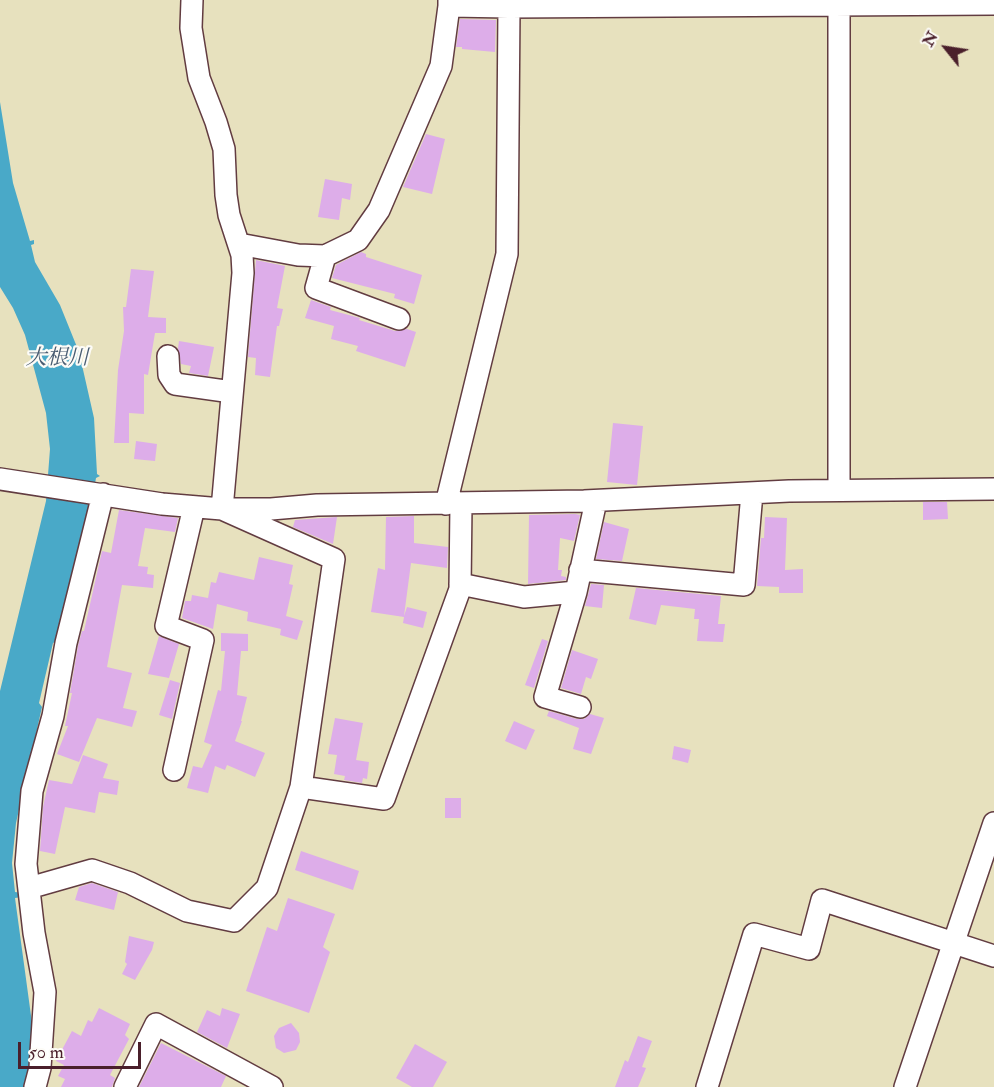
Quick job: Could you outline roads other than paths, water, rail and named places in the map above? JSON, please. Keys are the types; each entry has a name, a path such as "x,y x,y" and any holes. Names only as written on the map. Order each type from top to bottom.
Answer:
{"street":[{"path":"192,0 191,28 197,70 224,149 229,215 239,244 243,273 222,509"},
{"path":"239,244 298,255 325,256 358,240 380,210 441,66 449,3 509,7 839,3 994,4"},
{"path":"839,3 839,490"},
{"path":"302,787 384,799 460,589 453,504 507,254 509,7"},
{"path":"325,256 316,288 399,319"},
{"path":"168,356 169,375 176,384 232,392"},
{"path":"0,479 162,504 222,509 271,509 317,505 596,501 839,490 994,489"},
{"path":"580,570 744,585 752,493"},
{"path":"35,1087 40,1068 45,992 34,933 26,864 32,791 53,716 66,643 102,494"},
{"path":"580,706 545,697 576,592 596,501"},
{"path":"174,771 203,640 166,626 194,507"},
{"path":"29,888 92,870 130,884 188,911 234,921 267,888 302,787 334,559 222,509"},
{"path":"460,584 524,597 576,592"},
{"path":"905,1087 994,823"},
{"path":"707,1087 754,934 809,949 822,900 994,956"},
{"path":"126,1087 156,1024 272,1087"}],"water":[{"name":"大根川","path":"0,102 13,183 30,241 34,240 34,244 31,245 35,262 60,305 79,352 94,418 97,474 100,476 96,478 89,517 57,641 53,643 39,703 42,707 16,823 12,863 15,892 22,893 22,897 15,898 32,1023 32,1055 26,1087 0,1087 0,691 46,501 50,449 46,413 25,335 13,308 0,287"}]}
